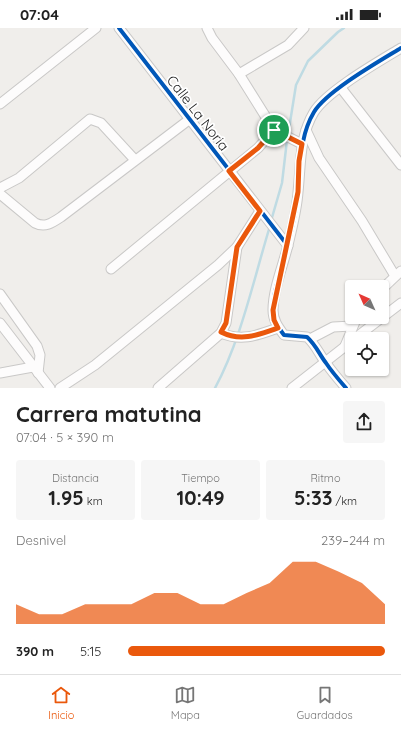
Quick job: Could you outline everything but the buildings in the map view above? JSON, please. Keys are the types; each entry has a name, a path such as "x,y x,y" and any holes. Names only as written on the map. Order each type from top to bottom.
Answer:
{"street":[{"path":"0,104 96,28"},
{"name":"Calle La Noria","path":"119,28 288,246"},
{"path":"207,28 212,38 278,132 299,142"},
{"path":"238,74 288,45 304,28"},
{"path":"346,388 325,362 315,344 310,339 307,337 284,335 274,320 273,310 288,246 298,192 299,142 318,106 341,88 399,53"},
{"path":"341,88 401,165"},
{"path":"0,188 19,178 90,119 95,119 106,127 136,160"},
{"path":"0,194 35,223 40,226 47,225 61,217 190,119"},
{"path":"306,130 319,158 398,274 389,282"},
{"path":"111,269 278,132"},
{"path":"60,388 95,365 218,266 237,247 262,214"},
{"path":"158,388 225,334 237,247"},
{"path":"0,294 37,346 40,355 36,370"},
{"path":"363,332 401,303"},
{"path":"3,326 50,388"},
{"path":"0,339 3,326"},
{"path":"310,339 334,327 352,326 351,332"},
{"path":"225,334 248,338 278,328"},
{"path":"292,388 345,346"},
{"path":"0,373 36,370"}],"waterway":[{"path":"288,135 296,85 308,61 344,28"},
{"path":"271,221 282,183 287,140"},
{"path":"215,388 240,329 270,226"}],"cycle path":[{"path":"119,28 288,246"},
{"path":"346,388 307,337 284,335 275,320 273,302 295,212 303,141 314,112 341,86 401,48"}],"route":[{"path":"274,130 302,144 299,161 298,192 288,246 275,295 273,310 274,320 278,328 248,338 229,336 221,332 226,323 237,247 260,211 229,171 258,148 274,130"}]}
